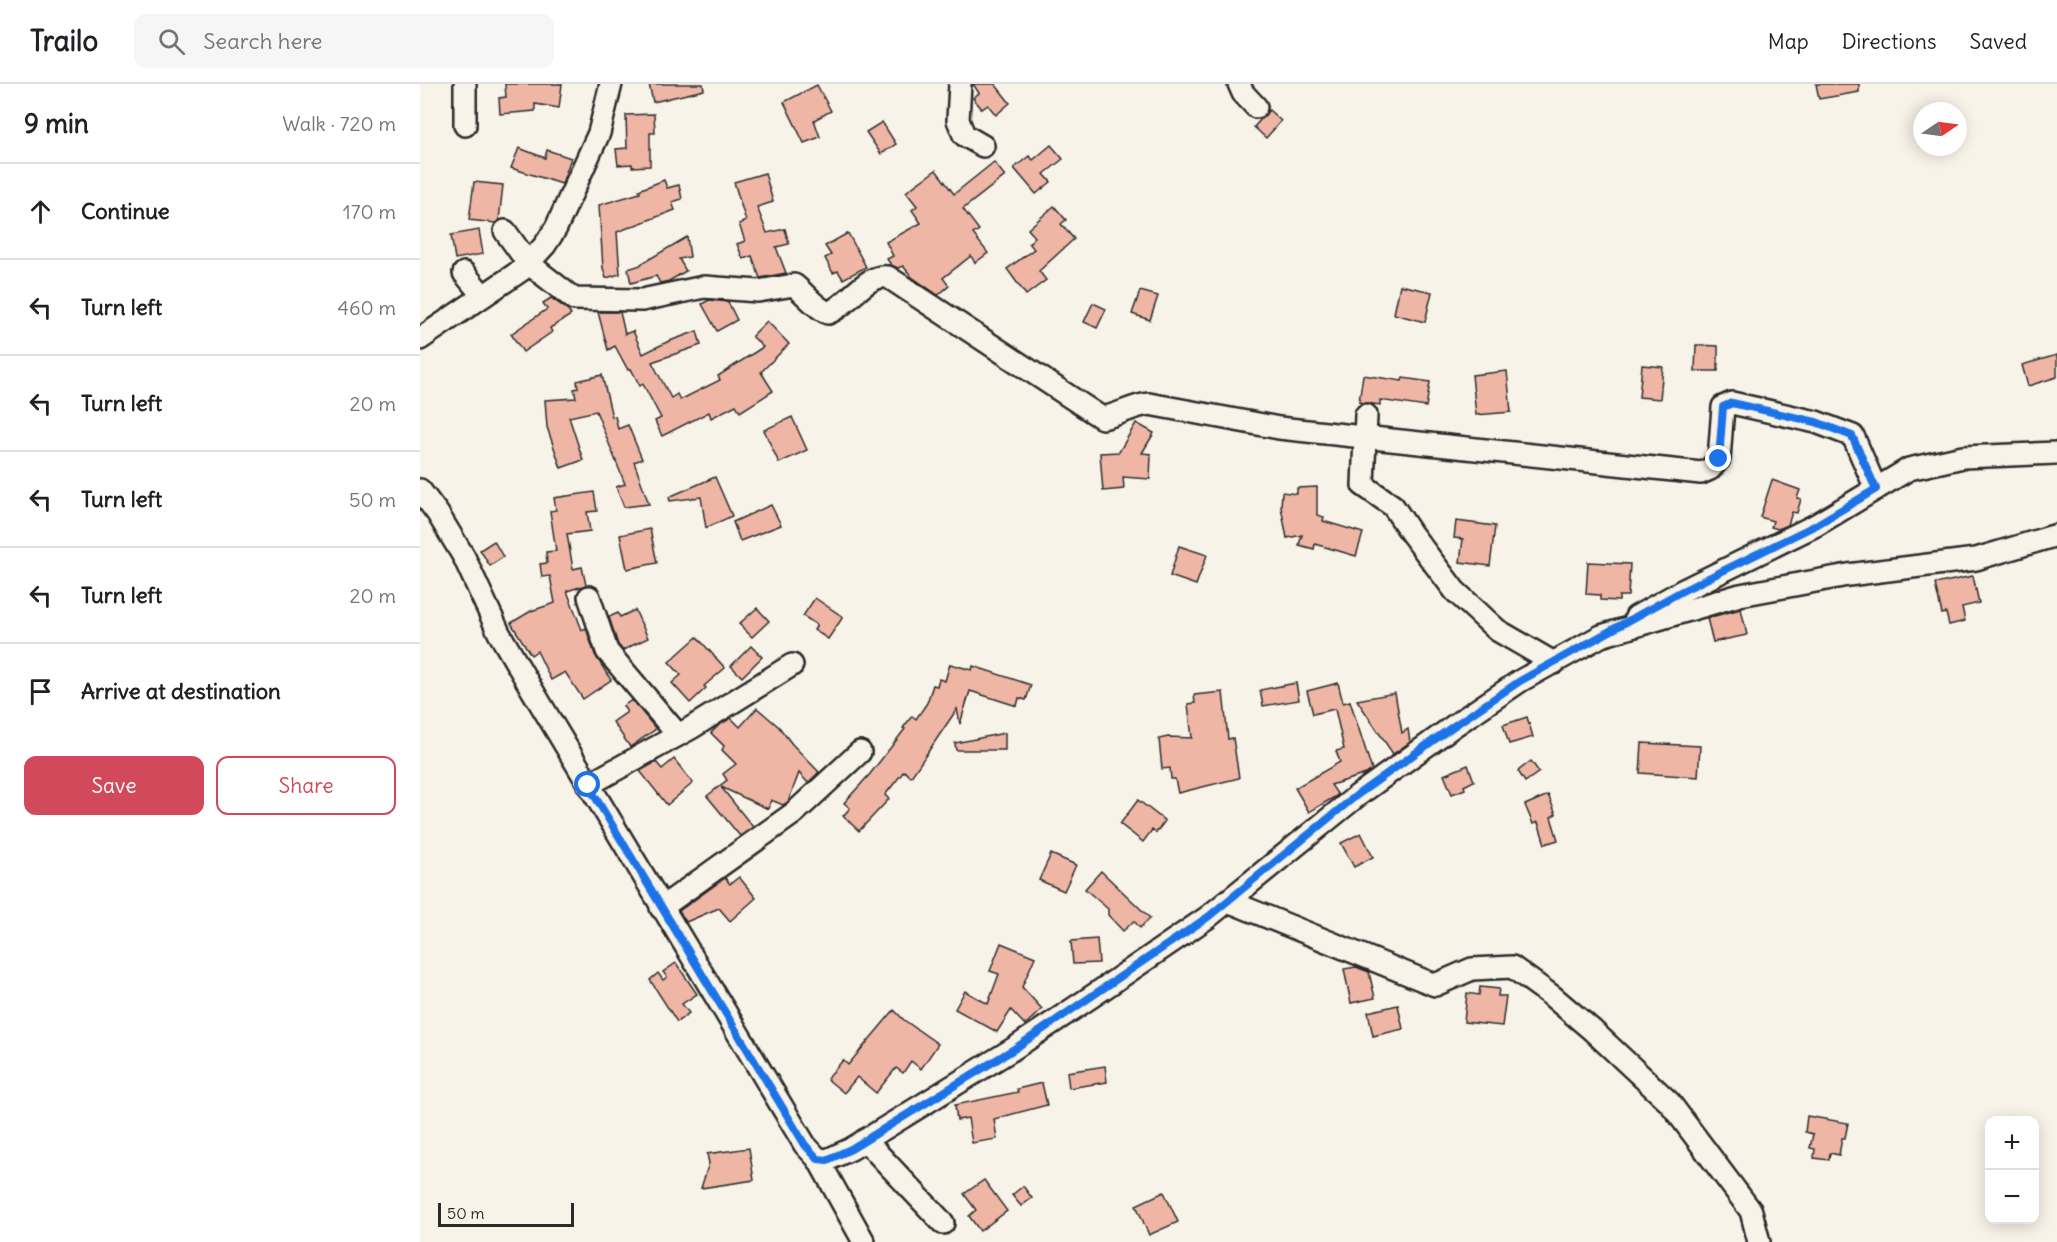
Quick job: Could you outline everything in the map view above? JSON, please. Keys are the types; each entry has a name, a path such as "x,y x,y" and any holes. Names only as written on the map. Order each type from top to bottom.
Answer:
{"street":[{"path":"465,84 465,124"},
{"path":"420,339 523,269 545,246 556,228 599,133 611,84"},
{"path":"960,84 958,120 964,135 983,146"},
{"path":"1239,84 1243,93 1256,107"},
{"path":"505,231 528,263 574,299 642,300 704,287 758,291 794,285 806,294 818,309 828,313 837,309 872,279 880,275 888,277 1102,418 1116,416 1139,405 1149,404 1279,428 1701,472 1710,469 1719,459 1723,407 1732,403 1816,422 1852,436 1876,489"},
{"path":"464,273 483,296"},
{"path":"1366,415 1364,485 1393,506 1455,591 1497,630 1554,663"},
{"path":"818,1159 827,1160 835,1157 865,1140 1014,1049 1121,977 1228,901 1357,795 1520,681 1682,591 1816,525 1910,469 1963,457 2057,453"},
{"path":"420,490 438,514 464,557 499,633 588,785 805,1145 818,1159 864,1242"},
{"path":"1601,636 1740,596 1848,575 1976,559 2057,535"},
{"path":"589,597 607,651 678,735"},
{"path":"588,785 678,735 792,665"},
{"path":"661,908 794,813 860,752"},
{"path":"1228,901 1435,986 1472,969 1512,967 1576,1016 1670,1103 1751,1211 1759,1242"},
{"path":"865,1140 942,1223"}],"building":[{"path":"505,84 562,84 559,108 535,104 535,111 500,114 499,98 506,97"},
{"path":"649,84 703,84 704,90 653,102"},
{"path":"973,84 995,84 1010,103 996,115 988,105 982,109 973,98 979,93"},
{"path":"1816,84 1859,84 1859,92 1819,99"},
{"path":"817,85 831,111 814,120 820,137 804,143 784,102"},
{"path":"1269,110 1281,121 1266,138 1254,127"},
{"path":"654,114 655,133 650,133 650,166 618,165 616,149 627,148 626,115"},
{"path":"882,122 896,144 881,154 866,132"},
{"path":"1051,145 1063,159 1044,174 1051,182 1036,194 1014,168 1029,156 1033,160"},
{"path":"519,148 545,158 547,150 571,158 562,184 511,168"},
{"path":"994,162 1005,176 963,209 979,230 973,234 988,253 975,263 971,256 943,278 949,286 938,295 912,277 903,266 898,268 891,265 887,259 893,256 886,242 921,223 912,210 917,206 906,192 936,170 954,194"},
{"path":"765,173 773,202 757,207 767,233 785,229 789,244 776,247 786,273 760,278 752,256 743,259 737,244 745,241 739,224 746,221 734,182"},
{"path":"664,180 667,188 679,185 682,199 672,202 675,210 617,232 620,274 606,278 603,268 599,205 640,193 639,190"},
{"path":"474,182 503,185 499,220 496,223 469,220"},
{"path":"1054,206 1066,220 1061,224 1074,239 1039,271 1046,280 1026,295 1007,269 1034,249 1029,243 1035,237 1028,229"},
{"path":"479,230 483,254 455,259 451,235"},
{"path":"848,233 866,267 843,279 838,271 833,273 825,258 831,255 825,246"},
{"path":"687,237 690,257 679,259 686,271 669,281 660,283 656,276 631,283 628,269 641,265"},
{"path":"1400,285 1432,292 1425,322 1394,314"},
{"path":"1140,291 1158,296 1150,320 1132,314"},
{"path":"551,298 568,310 571,315 550,328 552,332 523,352 511,334 547,309 543,303"},
{"path":"709,300 728,302 737,320 717,331 702,304"},
{"path":"1093,303 1106,309 1097,328 1084,322"},
{"path":"598,312 620,312 625,334 633,331 643,354 697,331 701,345 652,362 671,398 677,394 680,400 720,380 718,376 763,347 752,336 767,321 789,344 761,372 773,391 740,412 736,405 711,418 709,412 662,436 655,421 661,418 643,384 640,386 631,369 628,370 615,346 608,350"},
{"path":"1696,345 1718,346 1718,371 1695,371"},
{"path":"2057,355 2057,377 2028,386 2022,365"},
{"path":"1642,365 1663,367 1660,399 1639,397"},
{"path":"1507,371 1511,412 1476,415 1472,375"},
{"path":"602,375 612,417 615,416 618,429 628,425 642,459 634,462 649,504 624,507 616,487 625,484 596,411 569,417 583,460 561,468 547,427 545,400 576,398 574,389 578,388 577,381"},
{"path":"1363,375 1402,381 1403,378 1430,382 1426,407 1380,400 1380,405 1359,402"},
{"path":"792,417 807,450 779,463 764,430"},
{"path":"1136,423 1154,433 1142,453 1151,454 1150,479 1123,477 1124,489 1103,491 1100,453 1119,452"},
{"path":"715,477 732,516 706,528 701,497 670,501 669,497"},
{"path":"1772,480 1800,490 1797,498 1801,499 1797,513 1792,512 1788,525 1778,529 1771,527 1773,521 1760,517"},
{"path":"1317,487 1317,515 1324,517 1323,521 1363,533 1356,556 1315,544 1314,549 1299,545 1302,535 1287,538 1281,507 1282,492 1297,494 1297,488"},
{"path":"594,492 597,511 587,512 590,531 567,534 573,569 582,567 586,585 567,591 582,630 586,628 595,655 611,680 583,699 565,672 551,680 537,651 531,655 511,623 531,611 555,603 550,576 542,577 540,564 547,563 546,552 556,551 550,511 556,510 554,498"},
{"path":"771,505 781,525 740,541 733,522"},
{"path":"1456,521 1495,526 1490,566 1460,562 1463,539 1454,538"},
{"path":"650,529 657,563 627,569 620,535"},
{"path":"494,541 503,557 490,566 480,550"},
{"path":"1179,546 1207,555 1196,585 1170,576"},
{"path":"1588,562 1630,564 1628,596 1619,596 1619,601 1600,600 1600,595 1586,594"},
{"path":"1973,576 1979,603 1962,607 1965,621 1949,625 1946,613 1942,614 1935,584"},
{"path":"815,598 843,617 828,639 814,630 817,625 803,616"},
{"path":"757,608 769,621 752,637 739,624"},
{"path":"1741,609 1747,635 1713,642 1707,618"},
{"path":"635,610 648,638 623,650 618,645 609,617 618,613 620,617"},
{"path":"697,637 725,668 704,686 706,688 690,703 672,683 681,675 669,662"},
{"path":"751,646 762,657 742,677 731,666"},
{"path":"950,664 972,670 973,666 1031,685 1026,700 1019,698 1017,706 970,691 960,724 957,709 911,777 904,771 885,795 889,799 859,831 843,816 850,808 844,803 870,774 905,729 903,728 912,716 916,719 927,703 933,685 937,686 939,679 945,681"},
{"path":"1296,683 1299,700 1263,706 1260,690"},
{"path":"1338,683 1343,703 1350,701 1372,770 1331,785 1338,795 1309,812 1295,788 1340,762 1336,751 1344,749 1335,709 1313,714 1307,691"},
{"path":"1223,692 1228,739 1233,738 1239,778 1178,793 1175,779 1171,779 1170,768 1162,769 1159,739 1192,738 1188,704 1195,703 1194,695"},
{"path":"1395,693 1402,733 1408,729 1410,742 1393,754 1357,700"},
{"path":"632,700 656,729 630,747 613,722 627,712 623,706"},
{"path":"757,708 779,727 819,772 808,783 799,773 788,802 783,805 771,800 768,809 721,787 753,827 740,836 707,796 727,780 723,774 736,764 722,750 724,746 711,733 731,718 740,727"},
{"path":"1527,717 1533,737 1509,744 1503,725"},
{"path":"1005,733 1005,750 956,750 955,743"},
{"path":"1642,743 1700,746 1698,777 1640,773"},
{"path":"674,759 693,783 667,805 640,771 656,762 662,769"},
{"path":"1531,761 1539,772 1525,782 1518,771"},
{"path":"1468,765 1474,781 1464,786 1465,789 1452,794 1444,775"},
{"path":"1548,795 1556,814 1551,817 1558,840 1545,844 1538,822 1533,824 1525,805"},
{"path":"1138,800 1165,821 1156,833 1152,830 1143,842 1120,824"},
{"path":"1361,833 1373,857 1354,867 1341,843"},
{"path":"1051,854 1076,865 1064,891 1039,880"},
{"path":"1101,871 1150,918 1140,928 1134,921 1123,931 1108,915 1108,909 1085,889"},
{"path":"739,877 756,898 730,921 719,908 686,922 679,911 725,878 730,884"},
{"path":"1097,939 1099,963 1073,964 1071,941"},
{"path":"1001,943 1035,957 1022,987 1042,1009 1025,1025 1011,1010 997,1032 955,1009 965,991 988,1004 999,974 990,971"},
{"path":"676,963 697,994 682,1004 689,1013 677,1022 650,980 658,973 663,980 667,977 663,972"},
{"path":"1356,967 1369,972 1375,998 1351,1003 1344,969"},
{"path":"1480,987 1499,989 1498,996 1506,996 1502,1026 1464,1022 1467,993 1479,995"},
{"path":"1398,1005 1403,1029 1373,1036 1368,1012"},
{"path":"894,1010 938,1044 921,1069 911,1061 903,1073 896,1068 876,1093 857,1077 844,1093 827,1079 843,1060 848,1065"},
{"path":"1105,1066 1107,1082 1069,1088 1067,1072"},
{"path":"1042,1083 1047,1105 994,1119 997,1139 972,1143 968,1118 957,1120 955,1105 1018,1092 1017,1089"},
{"path":"1807,1116 1848,1123 1839,1155 1830,1153 1829,1160 1814,1158 1815,1149 1810,1148 1813,1134 1805,1132"},
{"path":"749,1148 754,1180 701,1188 709,1163 707,1154"},
{"path":"984,1180 1007,1211 980,1231 969,1216 976,1210 964,1194"},
{"path":"1023,1186 1032,1198 1021,1206 1012,1195"},
{"path":"1164,1192 1178,1222 1149,1235 1136,1205"}],"route":[{"path":"588,785 810,1153 818,1159 827,1160 851,1149 1014,1049 1208,917 1357,795 1520,681 1682,591 1816,525 1876,489 1852,436 1816,422 1732,403 1723,407 1719,459"}]}
